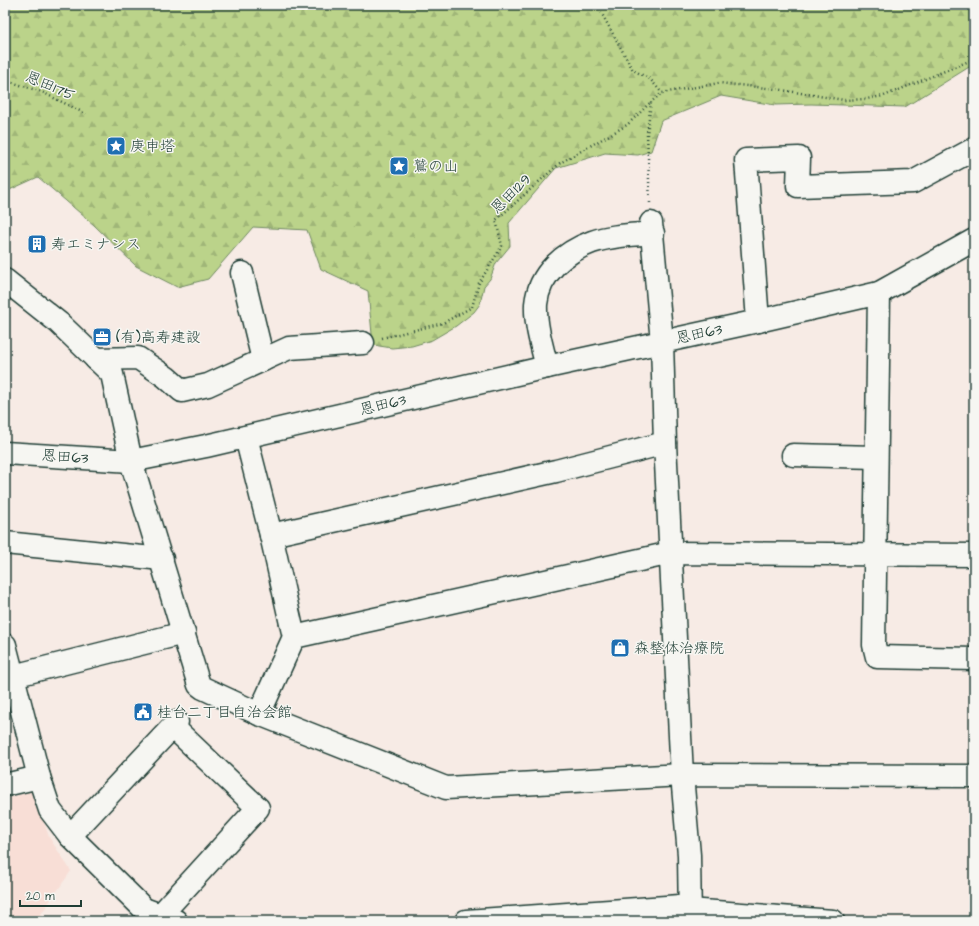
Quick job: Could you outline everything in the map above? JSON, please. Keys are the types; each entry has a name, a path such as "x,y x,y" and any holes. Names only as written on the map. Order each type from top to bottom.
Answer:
{"street":[{"path":"758,321 746,160 799,158 798,186 913,182 974,149"},
{"path":"546,367 539,333 536,305 538,291 544,278 560,260 575,250 593,242 652,228 662,342 665,442 682,775 689,855 690,916"},
{"name":"恩田63","path":"5,453 131,461 246,437 546,367 758,321 879,292 974,240"},
{"path":"242,273 263,360"},
{"path":"5,280 59,324 112,374 131,461 162,559 200,691 446,788 682,775 974,776"},
{"path":"879,292 874,555 874,645 877,657 974,659"},
{"path":"96,359 138,358 166,377 182,391 208,385 289,348 363,343"},
{"path":"246,437 271,535 294,637 259,714"},
{"path":"271,535 556,471 665,442"},
{"path":"794,455 876,457"},
{"path":"5,543 162,559"},
{"path":"294,637 671,552 974,555"},
{"path":"9,678 184,633"},
{"path":"5,645 9,678 50,810 70,836 144,909 163,919 258,808 175,725 70,836"},
{"path":"5,785 39,777"},
{"path":"466,921 680,906 690,916 833,921"}],"path":[{"path":"597,5 632,70 650,79 662,93"},
{"path":"652,228 647,134 651,102 662,93 719,83 776,89 844,100 866,99 884,96 974,59"},
{"name":"恩田175","path":"5,80 42,92 86,114"},
{"name":"恩田129","path":"363,343 443,323 472,307 478,283 502,246 496,220 560,163 627,124 651,102"}],"shaded area":[{"path":"33,791 49,837 71,871 36,921 5,921 5,799"}],"green space":[{"path":"5,5 974,5 974,64 905,107 811,104 775,105 721,96 661,121 651,151 638,155 605,153 556,168 509,223 510,246 496,263 490,279 484,286 480,304 474,312 456,326 432,340 412,346 392,348 373,345 368,291 321,269 307,230 253,227 208,279 177,287 136,266 94,225 38,177 5,192"}],"place":[{"name":"庚申塔","path":"116,146"},
{"name":"鷲の山","path":"399,166"},
{"name":"寿エミナンス","path":"37,244"},
{"name":"(有)高寿建設","path":"102,337"},
{"name":"森整体治療院","path":"620,648"},
{"name":"桂台二丁目自治会館","path":"143,712"}]}
